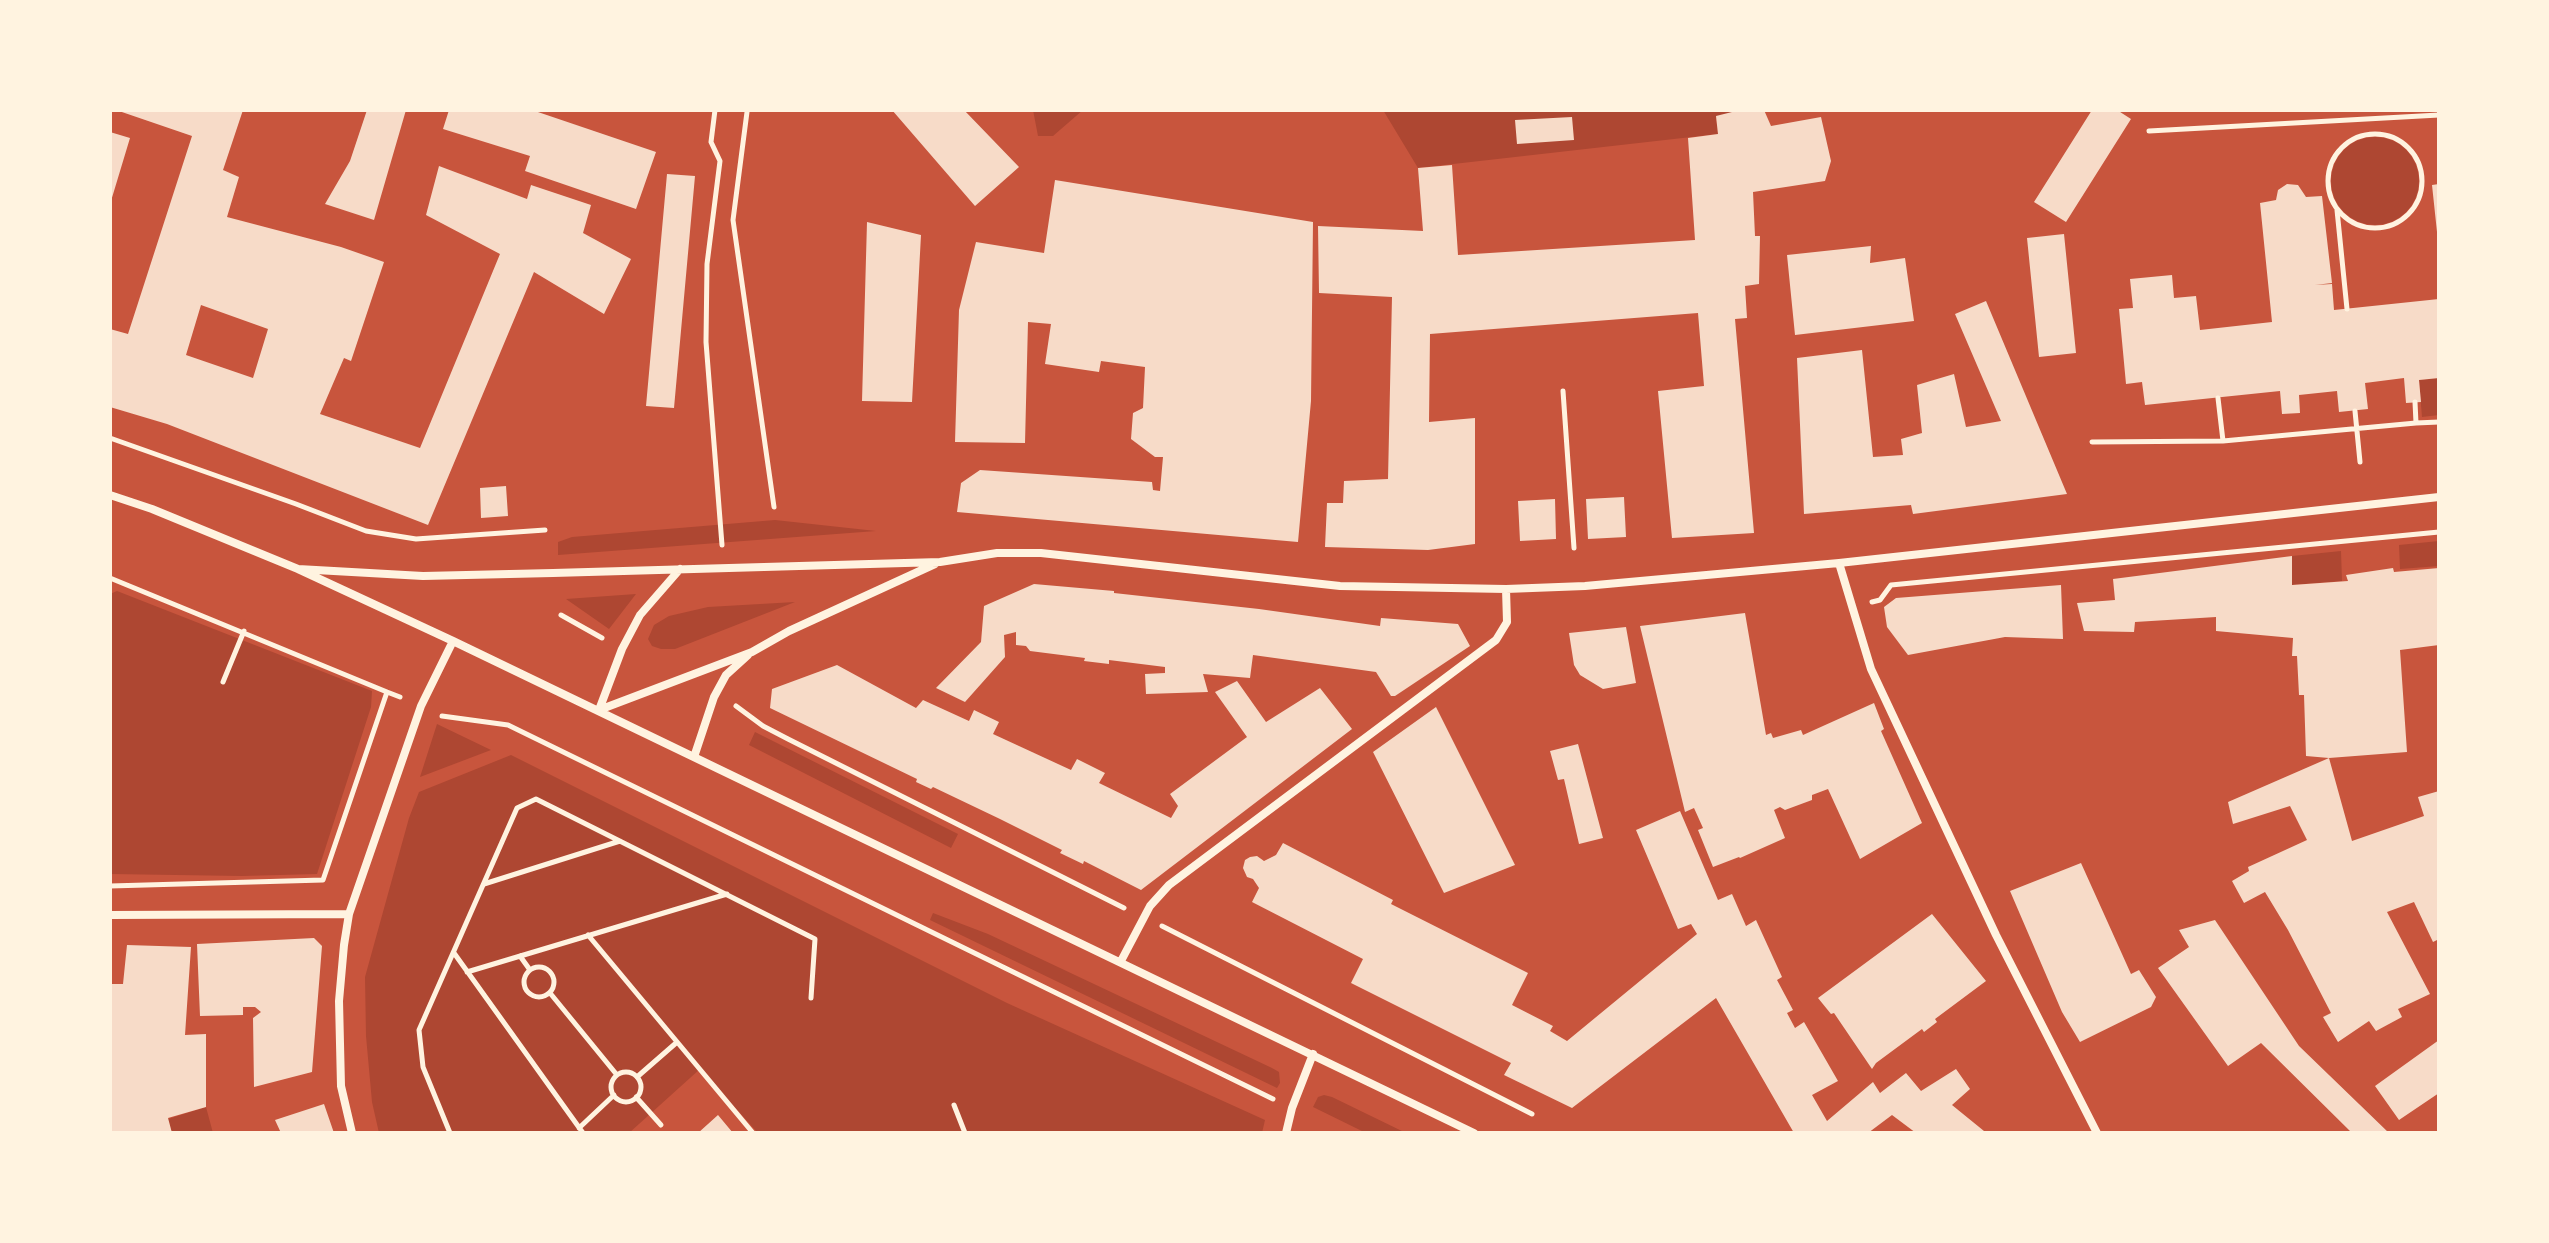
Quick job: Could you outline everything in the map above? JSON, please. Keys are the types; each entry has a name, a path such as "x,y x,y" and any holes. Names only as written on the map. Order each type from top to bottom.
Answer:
{"street":[{"path":"110,495 298,569 453,641 1474,1133"},
{"path":"298,569 423,576 940,562 997,553 1041,553 1340,586 1506,589 1585,586 1839,563 2439,497"},
{"path":"599,710 752,652 789,631 940,562"},
{"path":"1839,563 1871,669 1996,935 2097,1133"},
{"path":"599,710 622,649 640,615 680,569"},
{"path":"1121,961 1150,906 1169,885 1496,640 1507,622 1506,589"},
{"path":"352,1133 341,1086 340,1015 349,914 421,706 453,641"},
{"path":"694,757 714,697 726,675 752,652"},
{"path":"110,915 349,914"},
{"path":"1286,1133 1292,1108 1313,1054"}],"path":[{"path":"715,110 711,142 720,161 707,264 706,342 724,568"},
{"path":"747,112 733,220 774,507"},
{"path":"2149,131 2439,115"},
{"path":"2337,208 2356,224 2370,228 2398,222 2410,213 2418,201 2422,172 2417,159 2396,138 2381,134 2352,140 2340,149 2332,162 2328,176 2329,191 2337,208 2347,309"},
{"path":"1563,391 1574,548"},
{"path":"2218,398 2223,441"},
{"path":"2415,402 2416,423"},
{"path":"2355,411 2360,462"},
{"path":"2092,442 2223,441 2439,422"},
{"path":"110,438 366,531 416,539 545,530"},
{"path":"1880,600 1891,585 2439,532"},
{"path":"110,578 387,692 323,880 110,886"},
{"path":"223,682 244,631"},
{"path":"508,725 1292,1108"},
{"path":"450,1133 423,1067 419,1030 517,808 536,799 815,939 811,998"},
{"path":"483,884 620,841"},
{"path":"467,972 727,894"},
{"path":"588,935 753,1133"},
{"path":"453,952 581,1130 614,1095"},
{"path":"520,956 530,970"},
{"path":"540,967 549,971 554,979 550,993 536,997 527,992 524,978 530,970 540,967"},
{"path":"550,993 617,1075"},
{"path":"637,1077 676,1043"},
{"path":"627,1072 637,1077 641,1087 636,1097 623,1102 614,1095 612,1082 617,1075 627,1072"},
{"path":"636,1097 661,1125"},
{"path":"954,1105 965,1133"}],"shaded area":[{"path":"1033,110 1083,110 1053,136 1038,136"},
{"path":"1383,110 1740,110 1716,117 1718,134 1418,168"},
{"path":"2375,137 2392,141 2406,150 2415,164 2419,181 2415,198 2406,212 2392,221 2375,225 2358,221 2344,212 2335,198 2331,181 2335,164 2344,150 2358,141"},
{"path":"2439,378 2439,415 2422,417 2419,380"},
{"path":"775,520 876,531 558,555 558,542 572,537"},
{"path":"2439,541 2439,566 2400,569 2399,545"},
{"path":"2341,551 2342,581 2292,585 2292,556"},
{"path":"117,591 372,691 371,707 317,874 110,874 110,594"},
{"path":"636,594 609,629 566,599"},
{"path":"795,602 675,649 652,646 648,639 654,625 669,616 708,607"},
{"path":"437,724 491,750 420,777"},
{"path":"755,732 958,834 951,848 749,745"},
{"path":"511,755 1007,1003 1265,1120 1262,1133 758,1133 700,1069 629,1133 379,1133 372,1102 366,1036 365,977 409,818 419,792"},
{"path":"933,913 988,934 1272,1068 1279,1072 1280,1083 1277,1088 930,920"},
{"path":"1324,1095 1406,1133 1366,1133 1313,1107 1318,1097"},
{"path":"206,1107 213,1133 172,1133 168,1119"}],"building":[{"path":"116,110 243,110 223,170 239,177 227,217 341,247 384,262 351,361 344,358 320,414 420,448 500,254 426,215 439,166 527,199 531,185 591,205 583,233 631,259 604,314 534,272 428,525 167,424 110,407 110,329 128,334 192,136","holes":["201,305 268,329 253,378 186,355"]},
{"path":"367,110 406,110 374,220 325,204 350,161"},
{"path":"449,110 532,110 656,152 636,209 525,171 530,156 443,129"},
{"path":"892,110 964,110 1019,167 975,206"},
{"path":"1740,110 1764,110 1771,126 1821,117 1831,161 1825,181 1753,192 1755,236 1760,236 1759,284 1745,286 1747,318 1735,319 1754,533 1672,538 1658,391 1704,386 1698,313 1430,334 1429,422 1475,418 1475,544 1428,550 1325,547 1327,503 1343,503 1344,481 1388,479 1392,297 1319,293 1318,226 1423,231 1418,168 1452,165 1458,255 1695,240 1688,138 1718,134 1716,116"},
{"path":"2092,110 2117,110 2131,119 2066,222 2034,202"},
{"path":"1572,117 1574,140 1517,144 1515,120"},
{"path":"110,132 130,138 111,201 110,201"},
{"path":"667,174 695,176 674,408 646,406"},
{"path":"1055,180 1313,222 1311,401 1298,542 957,512 961,483 980,470 1152,482 1153,490 1160,491 1163,457 1155,457 1131,439 1133,413 1143,408 1145,367 1101,361 1099,372 1045,364 1051,324 1028,322 1025,443 955,442 959,310 976,242 1044,253"},
{"path":"2287,184 2298,185 2306,197 2322,196 2332,283 2315,285 2332,284 2334,310 2439,299 2439,378 2419,380 2421,402 2406,403 2404,378 2365,383 2368,409 2339,412 2337,391 2299,395 2300,413 2282,414 2280,391 2145,405 2142,382 2126,384 2119,309 2133,308 2130,279 2172,275 2174,298 2196,296 2200,330 2272,322 2260,203 2276,200 2278,190"},
{"path":"2439,184 2439,232 2437,232 2432,185"},
{"path":"867,222 921,235 912,402 862,401"},
{"path":"2064,234 2076,353 2039,357 2027,238"},
{"path":"1871,246 1870,263 1905,258 1914,321 1795,335 1787,255"},
{"path":"1986,301 2067,494 1913,514 1911,505 1804,514 1797,358 1862,350 1873,457 1903,455 1901,439 1922,433 1917,385 1954,374 1966,427 2001,421 1955,314"},
{"path":"506,486 508,516 481,518 480,488"},
{"path":"1624,497 1626,537 1588,539 1586,499"},
{"path":"1555,499 1556,539 1520,541 1518,501"},
{"path":"2292,556 2292,585 2348,581 2346,575 2393,568 2394,572 2439,568 2439,645 2400,650 2407,752 2329,758 2306,756 2304,695 2299,695 2297,656 2292,656 2293,638 2216,631 2216,617 2135,622 2134,632 2084,631 2077,603 2115,600 2113,579"},
{"path":"1034,584 1114,591 1380,626 1381,618 1458,624 1470,646 1395,696 1391,696 1376,672 1253,655 1250,678 1203,674 1208,692 1146,694 1145,674 1165,673 1165,667 1109,660 1109,664 1030,651 1026,646 1016,645 1016,632 1004,635 1005,657 965,702 936,688 981,642 984,606"},
{"path":"2061,585 2063,639 2005,637 1908,655 1887,627 1884,607 1896,598"},
{"path":"1745,613 1766,735 1771,733 1773,738 1801,730 1803,735 1874,703 1884,729 1881,731 1922,823 1860,859 1828,789 1812,795 1812,800 1785,810 1780,807 1774,810 1785,838 1713,867 1698,830 1703,828 1694,808 1685,812 1640,626"},
{"path":"1626,627 1636,683 1603,689 1580,675 1574,665 1569,633"},
{"path":"837,665 916,708 923,700 969,721 974,710 999,722 993,734 1071,770 1077,759 1105,773 1099,783 1171,818 1178,806 1170,794 1247,737 1215,692 1237,681 1266,722 1320,688 1352,729 1141,890 1084,861 1083,864 1060,853 1062,850 933,787 931,789 916,782 917,779 770,708 772,689"},
{"path":"1436,707 1515,865 1444,893 1373,752"},
{"path":"1578,744 1603,838 1579,844 1564,779 1558,780 1550,751"},
{"path":"2329,758 2352,841 2424,816 2418,797 2439,791 2439,939 2433,942 2414,902 2387,912 2430,994 2398,1009 2402,1017 2376,1031 2369,1021 2338,1042 2323,1017 2331,1013 2265,892 2244,903 2232,881 2249,871 2248,867 2307,840 2290,806 2233,824 2228,802"},
{"path":"1680,811 1718,900 1732,894 1746,926 1756,920 1782,977 1777,980 1793,1010 1787,1013 1795,1028 1804,1022 1838,1081 1812,1095 1827,1121 1873,1082 1880,1093 1906,1073 1921,1091 1956,1069 1970,1089 1952,1105 1983,1133 1916,1133 1892,1115 1868,1133 1794,1133 1716,998 1572,1108 1504,1075 1511,1063 1351,983 1363,959 1252,902 1259,888 1253,879 1247,877 1243,868 1245,860 1250,857 1257,856 1264,861 1276,855 1283,843 1393,900 1391,904 1528,973 1512,1005 1553,1026 1550,1031 1567,1041 1697,934 1691,924 1678,929 1636,830"},
{"path":"2081,863 2131,974 2139,970 2156,997 2151,1007 2080,1042 2062,1012 2010,891"},
{"path":"1932,914 1986,981 1935,1019 1937,1022 1924,1032 1922,1029 1872,1069 1834,1013 1831,1014 1818,998"},
{"path":"2215,920 2299,1046 2389,1133 2352,1133 2261,1043 2228,1066 2158,968 2189,947 2179,930"},
{"path":"314,938 322,946 312,1072 254,1087 253,1018 261,1012 255,1007 243,1007 243,1015 200,1016 197,944"},
{"path":"127,945 191,947 185,1035 206,1034 206,1107 168,1118 172,1133 110,1133 110,984 123,984"},
{"path":"2439,1040 2439,1093 2399,1120 2375,1086"},
{"path":"324,1104 334,1133 281,1133 275,1120"},
{"path":"718,1115 733,1133 698,1133"}]}
